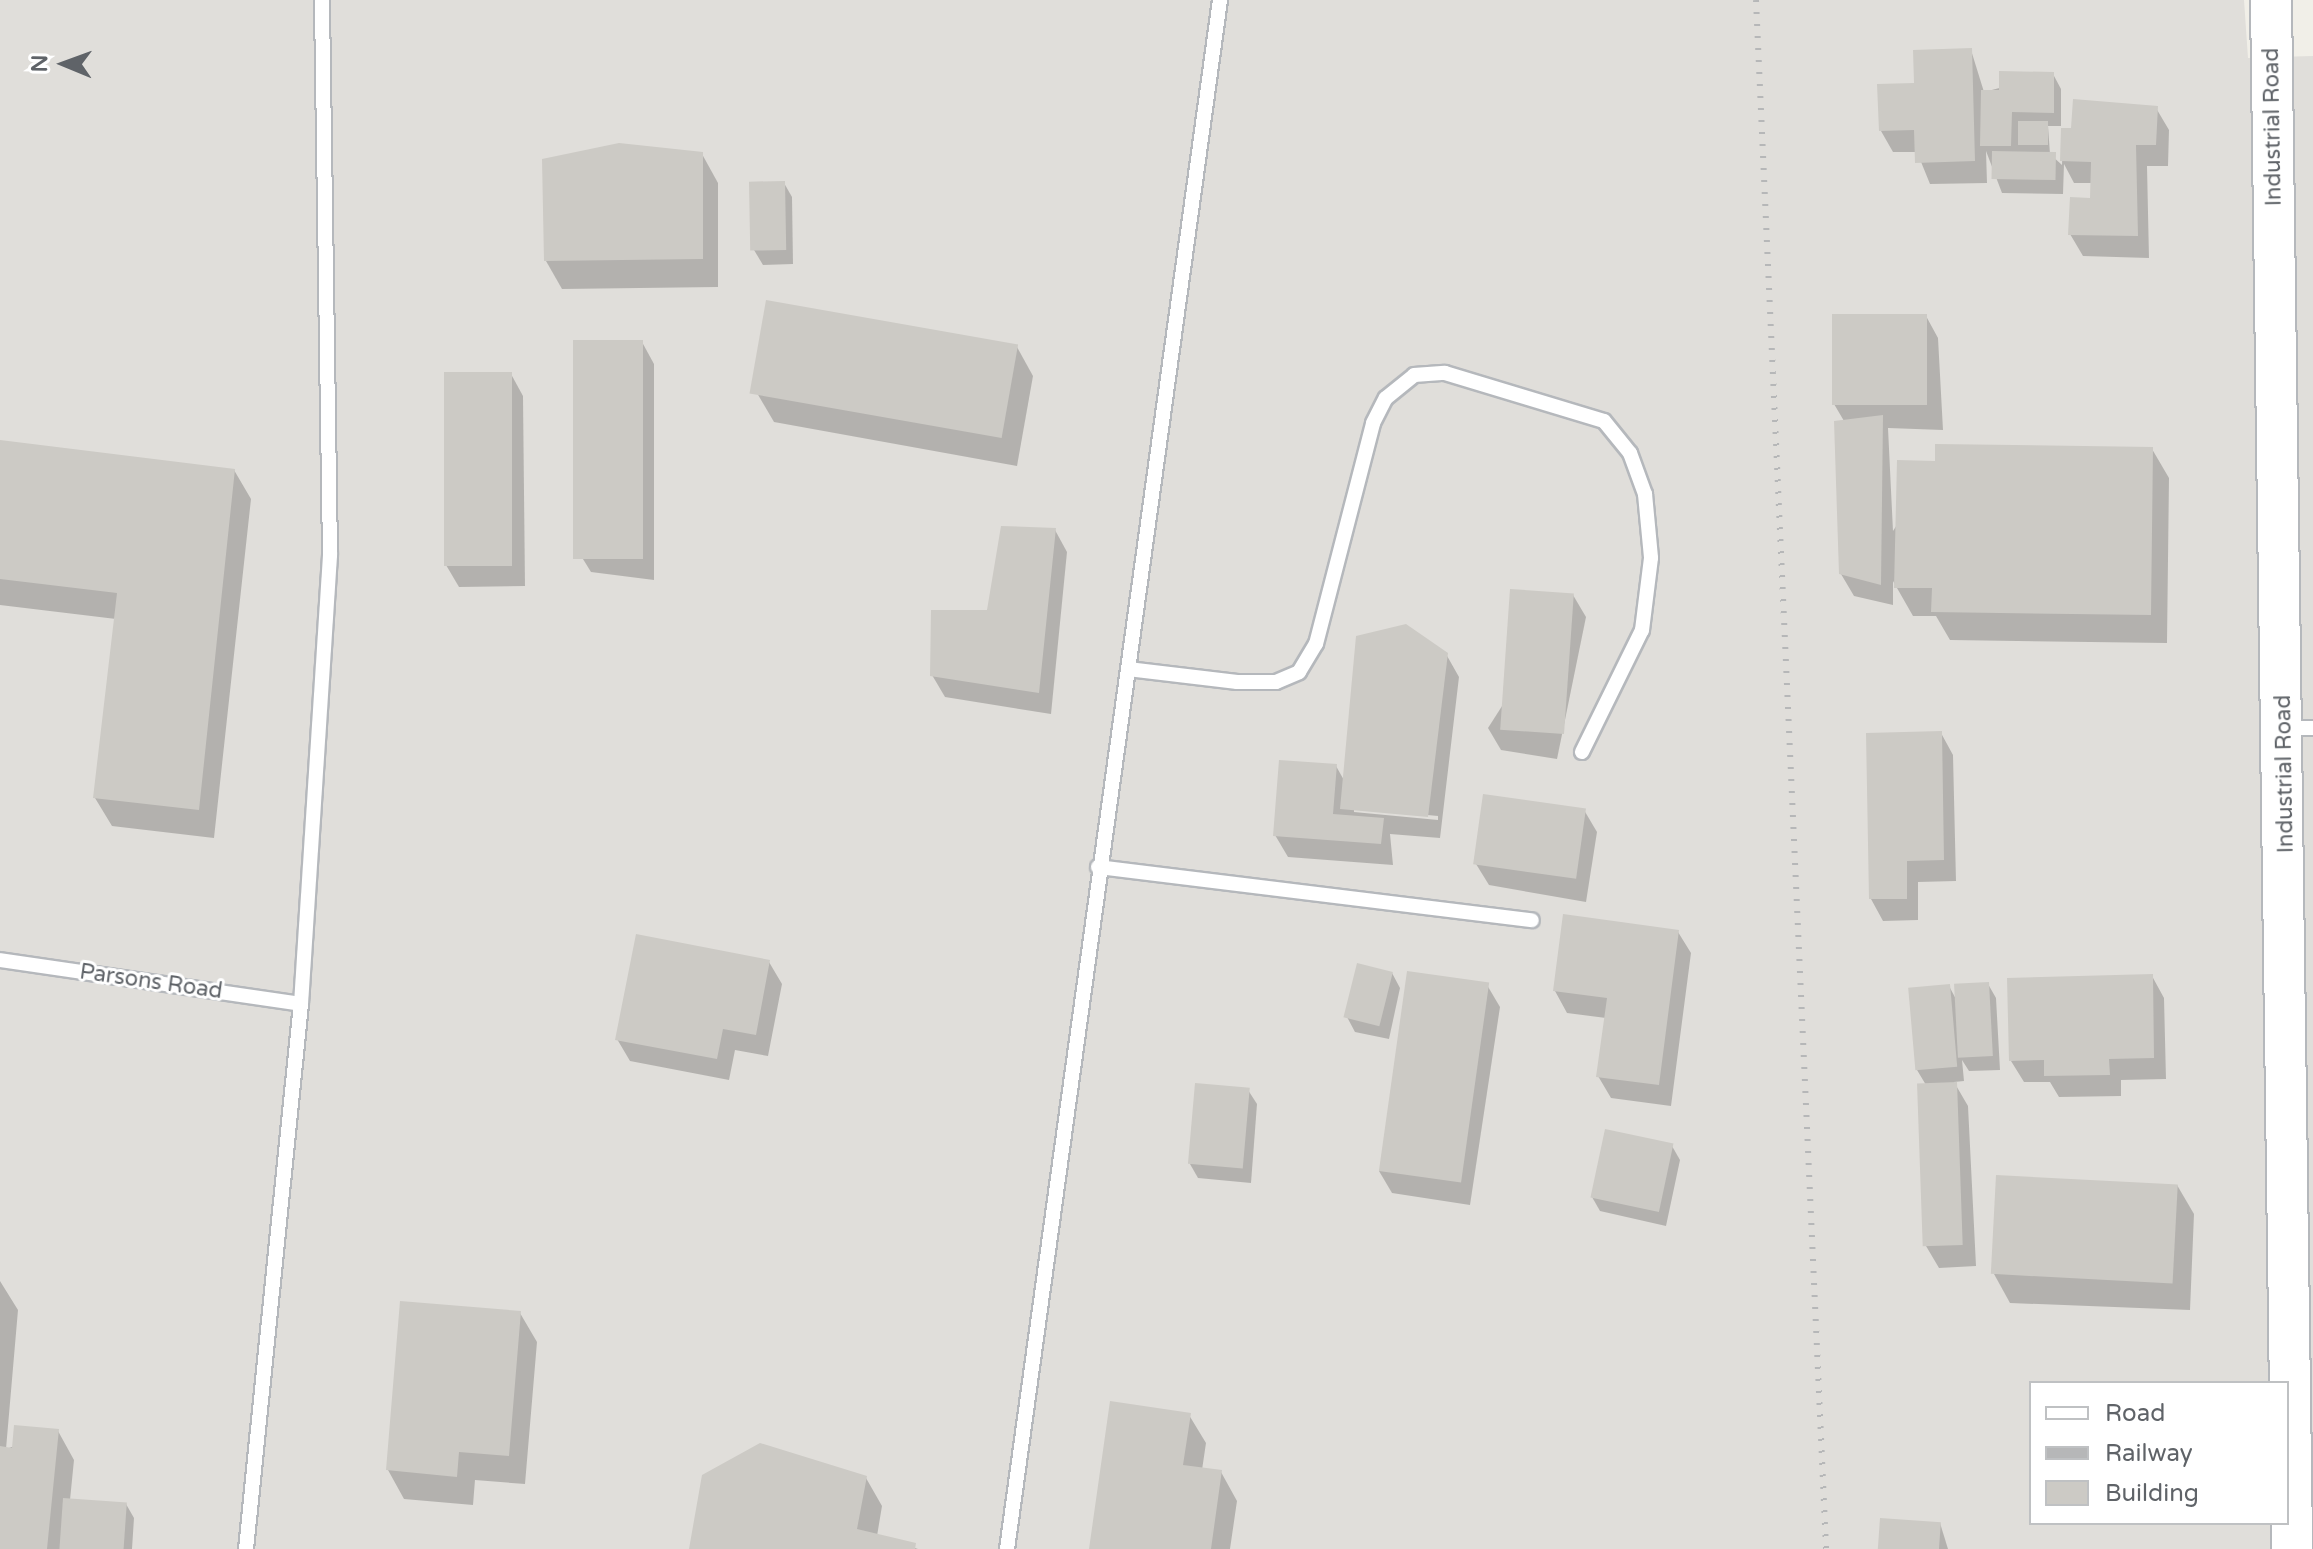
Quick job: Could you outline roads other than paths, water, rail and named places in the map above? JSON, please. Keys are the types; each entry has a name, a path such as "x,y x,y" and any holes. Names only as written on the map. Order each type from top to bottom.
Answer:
{"street":[{"name":"Industrial Road","path":"2271,0 2299,728 2292,1549"}],"lane":[{"path":"246,1549 301,1004 330,555 322,0"},
{"path":"1007,1549 1098,867 1220,0"},
{"path":"1128,669 1263,682 1299,672 1316,644 1373,423 1386,398 1414,375 1445,373 1604,421 1630,453 1645,494 1651,558 1642,630 1582,752"},
{"path":"1098,867 1532,920"},
{"name":"Parsons Road","path":"0,960 301,1004"}],"railway":[{"path":"1756,0 1826,1549"}]}
